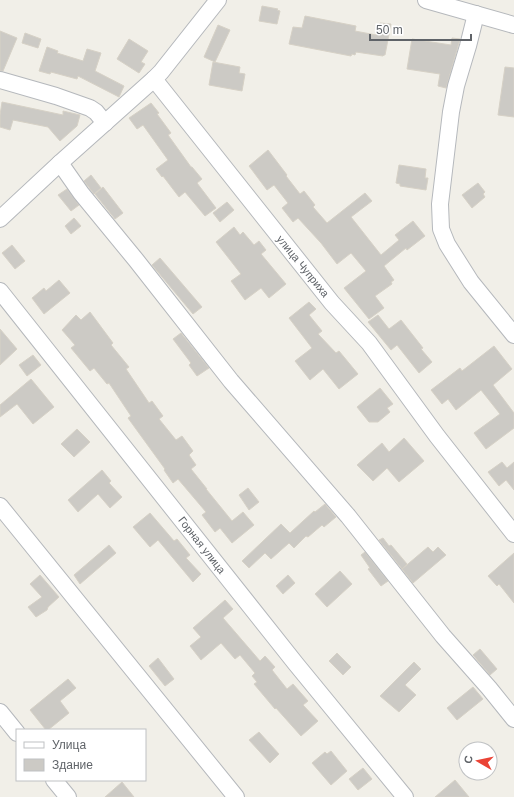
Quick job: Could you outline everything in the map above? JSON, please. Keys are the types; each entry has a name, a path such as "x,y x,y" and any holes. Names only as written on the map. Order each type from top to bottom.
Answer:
{"street":[{"path":"0,219 154,79 217,0"},
{"path":"426,0 514,25"},
{"path":"476,14 456,86 451,112 440,204 441,229 447,244 471,282 514,335"},
{"name":"улица Чуприха","path":"154,79 332,303 369,343 437,436 514,534"},
{"path":"0,80 56,96 90,108 96,112 105,123"},
{"path":"60,163 81,193 231,380 348,516 443,636 514,719"},
{"name":"Горная улица","path":"0,291 291,658 405,797"},
{"path":"0,506 236,797"},
{"path":"0,712 16,732"},
{"path":"55,781 68,797"}],"building":[{"path":"262,6 278,9 277,10 280,11 277,24 259,21"},
{"path":"305,16 356,26 355,31 376,35 377,32 379,32 380,23 391,24 385,55 383,56 356,52 355,55 352,54 351,56 289,44 293,27 302,28"},
{"path":"218,25 230,30 215,62 204,57"},
{"path":"0,31 17,38 3,71 0,71"},
{"path":"25,33 41,39 38,48 22,43"},
{"path":"452,38 460,39 446,88 438,86 440,74 407,69 412,39 451,45"},
{"path":"129,39 148,51 141,62 145,64 139,73 117,59"},
{"path":"47,47 58,51 57,53 83,61 87,49 101,53 95,71 124,86 119,97 78,76 77,79 51,72 50,74 39,71"},
{"path":"213,62 240,67 239,73 245,74 242,91 209,85"},
{"path":"505,67 514,68 514,117 498,115"},
{"path":"2,102 63,115 63,111 80,115 77,126 60,141 48,127 13,120 10,130 0,127"},
{"path":"151,103 171,133 168,135 191,167 202,179 197,183 216,208 205,216 185,192 179,197 163,176 162,177 156,169 168,160 143,125 137,129 129,118"},
{"path":"268,150 300,194 304,191 315,205 313,207 327,223 365,193 372,201 351,217 381,255 399,240 395,235 413,221 425,236 407,250 406,248 384,266 394,280 391,282 392,284 375,296 384,308 369,319 344,288 366,271 351,253 337,264 321,243 298,218 293,222 282,208 288,203 274,185 267,190 249,166"},
{"path":"399,165 426,169 425,178 428,178 426,190 400,186 400,184 396,183"},
{"path":"91,175 101,188 94,194 84,181"},
{"path":"478,183 485,192 483,194 485,197 472,208 462,195"},
{"path":"103,187 123,213 115,219 95,194"},
{"path":"67,189 79,205 71,211 58,195"},
{"path":"227,202 234,210 220,222 213,213"},
{"path":"74,218 81,226 71,234 65,226"},
{"path":"234,227 240,235 243,232 254,245 259,241 266,250 261,254 286,284 269,298 261,288 245,300 231,281 241,274 216,242"},
{"path":"12,245 25,261 15,269 2,253"},
{"path":"160,258 202,307 193,314 152,265"},
{"path":"59,280 70,293 44,314 32,298 44,288 46,291"},
{"path":"309,302 316,309 309,315 322,331 318,334 336,353 339,351 358,374 339,389 323,369 310,380 295,361 312,348 289,318"},
{"path":"90,312 113,343 111,345 129,367 126,369 149,403 152,401 163,416 159,419 176,440 182,436 193,451 189,455 196,465 191,469 206,489 232,521 243,512 254,525 232,543 220,528 215,532 202,515 206,512 178,479 173,483 164,470 165,469 128,418 131,416 109,383 107,384 94,368 90,371 71,348 75,345 62,330 76,315 81,320"},
{"path":"378,315 389,329 401,320 432,362 419,373 397,345 391,350 368,322"},
{"path":"0,329 17,349 0,365"},
{"path":"181,333 209,368 197,376 189,365 191,363 173,339"},
{"path":"494,346 512,369 493,385 514,413 514,428 486,449 474,433 500,414 481,390 456,410 448,399 442,404 431,390 460,368 462,371"},
{"path":"33,355 41,365 27,376 19,365"},
{"path":"31,379 54,407 33,424 17,404 0,417 0,405"},
{"path":"380,388 393,404 387,408 390,412 378,422 369,422 357,407"},
{"path":"77,429 90,442 74,457 61,444"},
{"path":"404,438 424,461 399,482 387,468 373,481 357,465 382,443 389,452"},
{"path":"502,462 507,468 514,462 514,490 506,480 499,486 488,472"},
{"path":"102,470 111,481 109,483 122,497 110,508 98,494 78,512 68,500"},
{"path":"248,488 259,502 249,510 239,495"},
{"path":"325,504 336,517 324,527 322,525 308,537 306,536 294,548 289,543 271,559 265,553 249,568 242,561 281,524 290,533 314,511 315,512"},
{"path":"150,513 174,541 177,539 190,555 186,558 201,574 193,582 158,540 150,547 133,527"},
{"path":"383,538 407,564 402,569 379,540"},
{"path":"109,545 116,553 80,584 74,575"},
{"path":"428,547 433,552 438,547 446,555 413,583 402,569"},
{"path":"365,552 388,581 381,586 368,569 370,568 361,555"},
{"path":"514,553 514,603 499,584 497,586 488,576"},
{"path":"340,571 352,584 327,607 315,594"},
{"path":"40,575 59,597 48,607 47,610 36,617 28,607 42,597 30,584"},
{"path":"288,575 295,583 283,594 276,586"},
{"path":"225,600 233,609 223,618 260,661 265,656 275,667 272,670 287,689 293,684 308,701 303,705 318,721 301,736 254,684 257,682 252,676 255,673 240,655 235,659 221,643 201,660 190,646 201,637 193,628"},
{"path":"480,649 497,669 490,675 473,655"},
{"path":"337,653 351,667 343,675 329,661"},
{"path":"158,658 174,679 165,686 149,666"},
{"path":"414,662 421,669 405,685 416,695 399,712 380,696"},
{"path":"68,679 76,688 60,701 69,713 49,729 45,729 30,710"},
{"path":"473,687 483,699 457,720 447,708"},
{"path":"259,732 279,754 270,763 249,740"},
{"path":"331,751 347,771 331,785 312,763 325,752 327,754"},
{"path":"363,768 372,779 358,790 349,779"},
{"path":"455,780 469,797 435,797"},
{"path":"122,782 134,797 105,797"}]}
